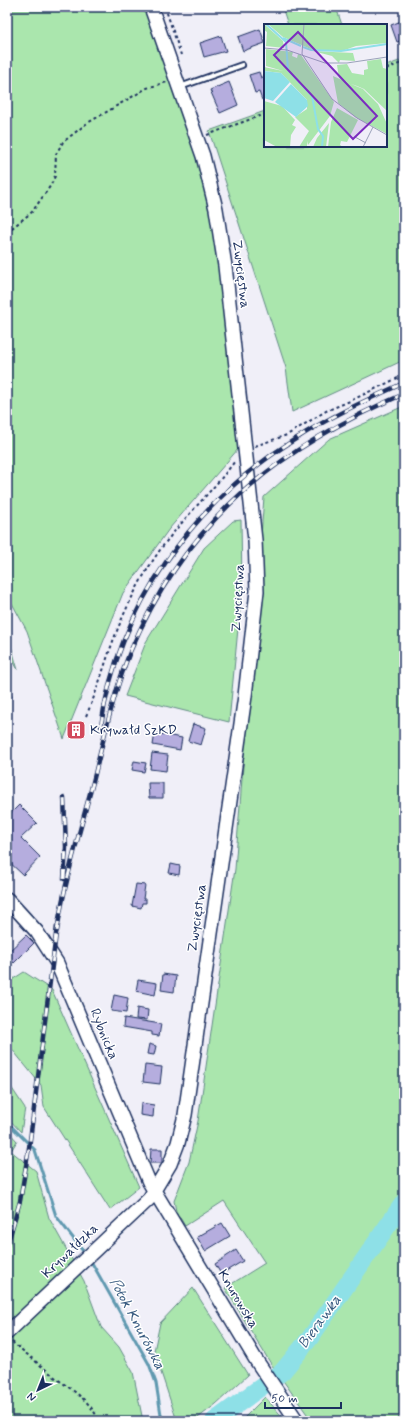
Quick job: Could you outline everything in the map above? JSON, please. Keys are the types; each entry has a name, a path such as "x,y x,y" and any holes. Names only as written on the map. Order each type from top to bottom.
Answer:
{"main road":[{"name":"Zwycięstwa","path":"151,7 203,156 216,209 256,540 257,590 245,696 185,1115 174,1154 154,1192"},
{"name":"Rybnicka","path":"7,899 37,932 57,963 154,1192"},
{"name":"Krywałdzka","path":"7,1334 123,1223 146,1203 154,1192"},
{"name":"Knurowska","path":"154,1192 256,1360 297,1421"}],"lane":[{"path":"177,84 242,65"}],"path":[{"path":"387,69 404,62"},
{"path":"7,232 32,212 51,185 55,176 56,154 63,142 86,124 147,88 177,84"},
{"path":"197,139 264,114"},
{"path":"86,716 98,689 122,618 152,562 182,522 219,482 245,449 287,435 326,411 350,402 404,375"},
{"path":"7,1338 56,1378 74,1390 94,1409 99,1421"}],"green space":[{"path":"7,7 147,7 206,184 225,308 239,448 169,529 123,593 64,739 27,631 7,594"},
{"path":"282,7 336,7 342,24 288,24"},
{"path":"404,59 404,360 292,412 286,368 209,131 264,111 264,147 387,147 387,66"},
{"path":"404,406 404,1421 312,1421 271,1364 225,1288 265,1263 224,1201 185,1226 176,1211 174,1201 189,1162 198,1121 235,869 264,497 329,439"},
{"path":"241,520 242,587 229,722 125,696 146,642 204,548 233,521"},
{"path":"7,632 18,670 9,653 7,656"},
{"path":"24,972 52,990 139,1187 110,1210 44,1107 41,1085 7,1043 7,983"},
{"path":"7,1081 25,1108 21,1132 7,1117"},
{"path":"7,1130 17,1141 11,1151 36,1171 49,1218 84,1281 101,1327 119,1347 133,1372 143,1421 7,1421"},
{"path":"193,1288 248,1375 216,1404 194,1421 177,1421 154,1351 160,1323"},
{"path":"265,1397 286,1421 241,1421"}],"building":[{"path":"404,20 404,40 397,42 391,25"},
{"path":"260,29 264,43 243,51 238,37"},
{"path":"221,36 226,51 204,57 200,43"},
{"path":"259,72 261,78 264,76 264,99 262,100 259,92 255,93 249,75"},
{"path":"229,82 238,105 220,113 210,90"},
{"path":"7,693 12,696 7,704"},
{"name":"Krywałd SzKD","path":"72,724 81,725 80,737 71,736"},
{"path":"193,724 206,728 201,745 188,741"},
{"path":"155,733 182,738 180,750 153,745"},
{"path":"152,753 168,755 166,771 150,769"},
{"path":"134,761 146,763 144,772 132,770"},
{"path":"148,783 163,783 163,798 149,798"},
{"path":"19,805 37,823 21,838 40,857 23,875 7,860 7,817"},
{"path":"171,864 180,866 179,875 169,873"},
{"path":"136,884 145,885 143,899 146,899 146,903 142,903 141,908 132,906"},
{"path":"26,935 34,943 14,963 7,956 7,953"},
{"path":"163,974 176,976 174,992 161,990"},
{"path":"138,980 157,983 155,995 136,991"},
{"path":"114,995 128,998 126,1013 111,1011"},
{"path":"137,1008 148,1010 147,1020 136,1019"},
{"path":"124,1018 161,1024 159,1036 152,1035 152,1032 123,1027"},
{"path":"149,1044 156,1046 154,1055 147,1054"},
{"path":"145,1065 162,1067 160,1084 143,1082"},
{"path":"141,1103 154,1105 153,1117 140,1115"},
{"path":"151,1149 162,1149 162,1163 150,1163"},
{"path":"222,1223 230,1236 205,1251 197,1237"},
{"path":"236,1250 243,1261 221,1274 215,1264"}],"waterway":[{"name":"Potok Knurówka","path":"7,1122 35,1150 56,1216 83,1251"},
{"name":"Bierawka","path":"214,1421 282,1372 310,1338 404,1202"},
{"name":"Potok Knurówka","path":"92,1263 149,1364 156,1383 162,1421"}],"railway":[{"path":"101,726 110,682 124,640 143,600 166,562 193,527 224,495 257,465 294,440 334,416 404,383"},
{"path":"57,931 68,874 109,716 124,668 152,606 178,564 207,527 240,494 276,465 315,439 358,415 404,394"},
{"path":"64,797 66,847 64,879"},
{"path":"7,1246 20,1201 29,1148 57,926"}],"place":[{"name":"Krywałd SzKD","path":"76,730"}]}
